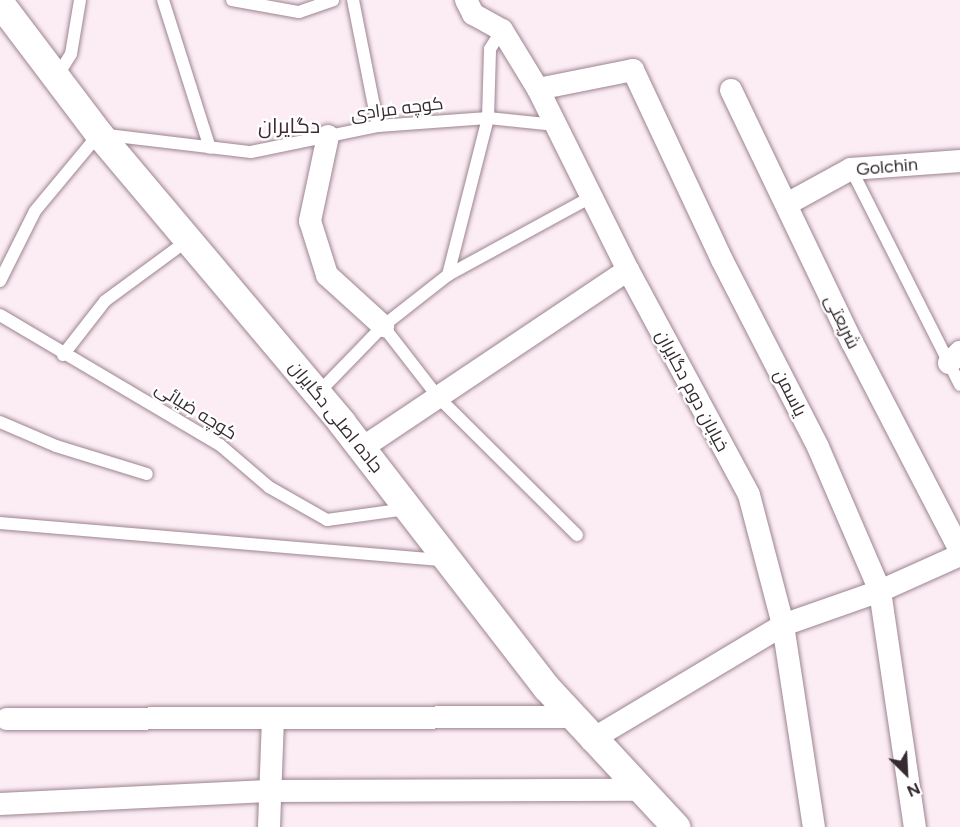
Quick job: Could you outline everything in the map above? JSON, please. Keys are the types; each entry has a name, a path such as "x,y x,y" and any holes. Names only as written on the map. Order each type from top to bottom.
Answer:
{"street":[{"name":"خیابان دوم دگایران","path":"465,0 473,14 502,30 538,89 628,270 749,495 783,625 814,827"},
{"name":"جاده اصلی دگایران","path":"0,3 55,79 99,134 318,393 572,717 591,740 676,827"},
{"name":"یاسمن","path":"538,89 633,70 722,260 818,447 880,591 915,827"},
{"name":"شریعتی","path":"731,90 852,342 960,550"},
{"path":"328,136 310,221 327,275 382,326"},
{"name":"Golchin","path":"787,204 851,169 960,161"},
{"path":"362,448 628,270"},
{"path":"591,740 783,625 880,591 960,555"},
{"path":"7,719 273,720 572,717"},
{"path":"269,827 268,791 273,720"},
{"path":"0,804 268,791 639,790"}],"lane":[{"path":"55,79 71,54 80,0"},
{"path":"163,0 210,148"},
{"path":"232,0 299,12 333,0"},
{"path":"353,0 378,126"},
{"path":"448,275 488,118 490,49 502,30"},
{"name":"کوچه مرادی","path":"99,134 251,152 378,126 488,118 556,125"},
{"path":"0,281 35,211 99,134"},
{"path":"851,169 955,358 960,385"},
{"path":"318,393 382,326 448,275 593,196"},
{"path":"63,355 105,302 188,240"},
{"name":"کوچه ضیائی","path":"0,315 63,355 220,445 269,487 327,520 410,508"},
{"path":"382,326 438,396 578,535"},
{"path":"0,422 56,446 147,474"},
{"path":"0,523 450,561"}],"district":[{"name":"دگایران","path":"289,126"}]}
